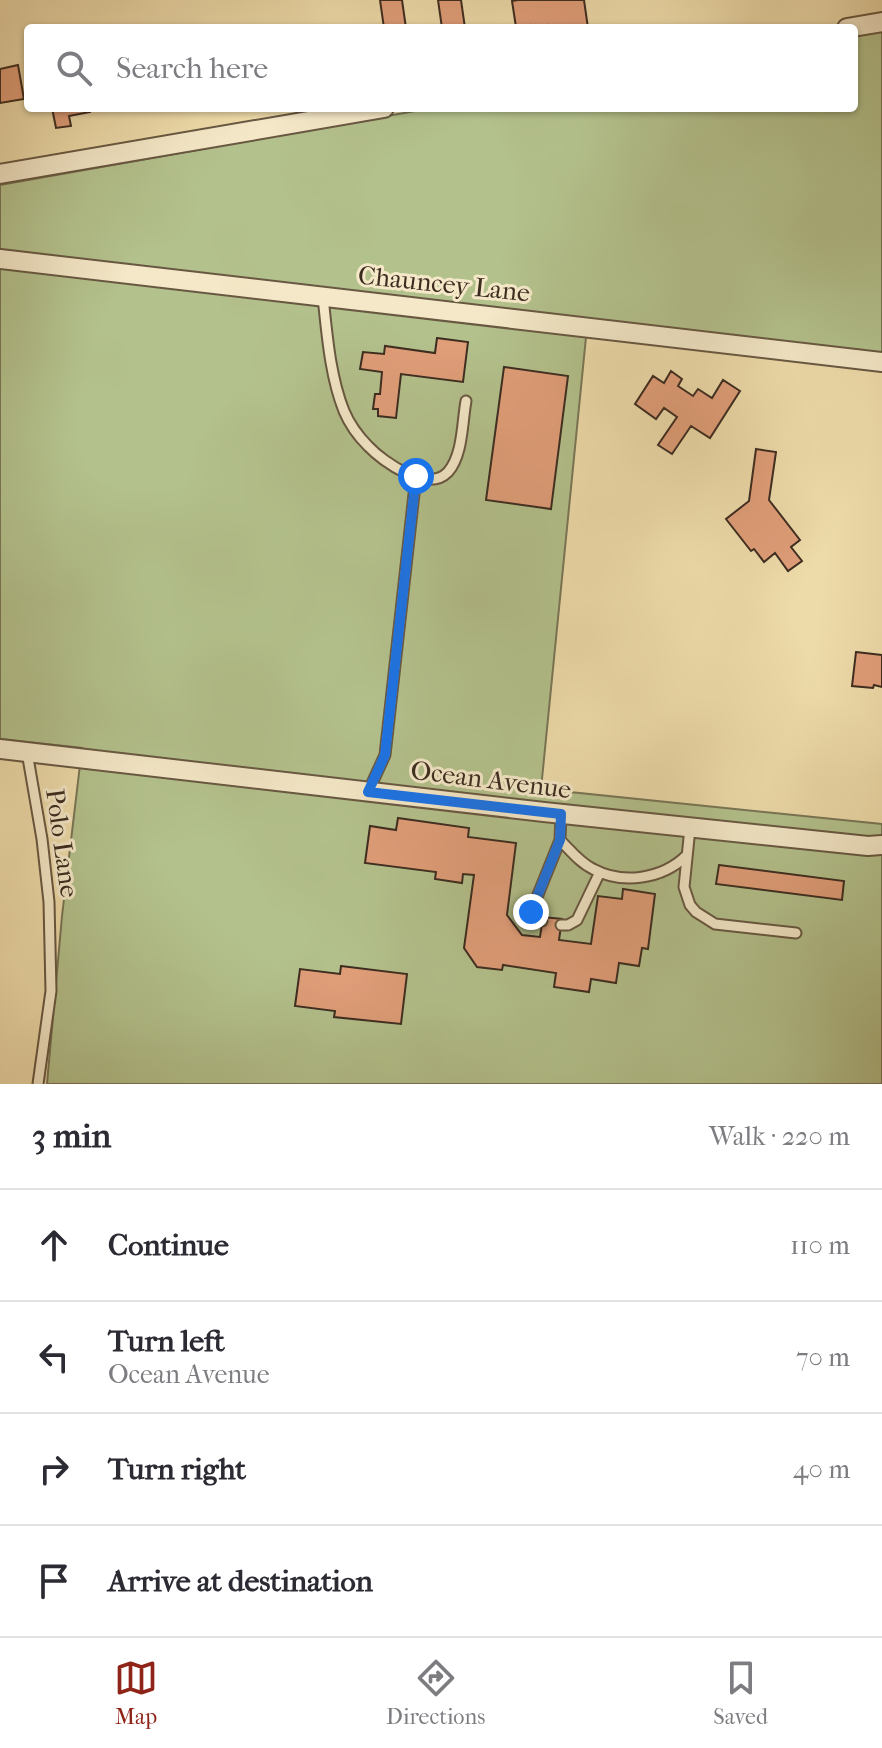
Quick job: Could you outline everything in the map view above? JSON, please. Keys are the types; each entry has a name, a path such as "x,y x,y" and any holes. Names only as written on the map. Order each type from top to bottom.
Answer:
{"street":[{"path":"858,26 882,22"},
{"path":"0,174 361,112"},
{"name":"Chauncey Lane","path":"0,259 882,362"},
{"name":"Ocean Avenue","path":"0,749 561,814 882,845"}],"lane":[{"path":"323,297 329,345 345,414 370,448 405,474 431,479 440,478 450,470 458,453 466,401"},
{"path":"368,792 385,755 416,476"},
{"name":"Polo Lane","path":"27,752 49,902 51,991 38,1084"},
{"path":"542,921 531,912 560,840 561,814"},
{"path":"690,828 684,887 696,912 715,924 796,933"},
{"path":"560,840 590,868 607,876 635,878 659,874 676,866 686,856"},
{"path":"561,925 577,920 600,872"}],"green space":[{"path":"882,28 882,358 587,327 541,789 882,824 882,1084 47,1084 62,916 82,748 0,739 0,185 410,112 858,112 858,32"}],"building":[{"path":"380,0 402,0 405,24 383,24"},
{"path":"438,0 461,0 464,24 441,24"},
{"path":"584,0 587,24 516,24 512,1"},
{"path":"18,65 24,99 0,103 0,69"},
{"path":"53,112 90,112 69,116 71,126 56,128"},
{"path":"437,338 468,342 463,382 401,374 396,418 378,416 378,409 373,409 375,394 380,394 382,372 360,369 363,352 384,354 385,346 435,353"},
{"path":"504,367 568,376 551,509 486,500"},
{"path":"671,371 682,379 678,386 693,396 698,389 712,398 723,380 740,391 710,438 691,426 672,454 658,445 677,417 664,408 656,419 635,404 653,376 664,383"},
{"path":"756,449 776,452 769,500 800,540 791,547 802,561 788,571 775,553 764,562 754,549 751,551 726,519 749,501"},
{"path":"856,652 882,655 882,687 852,686"},
{"path":"398,818 469,828 468,837 516,843 507,915 522,935 540,937 543,917 562,919 559,940 591,944 598,896 622,899 623,889 655,894 648,949 642,948 639,966 619,963 616,983 591,979 589,992 554,987 556,973 503,965 502,970 477,967 464,948 474,875 463,874 462,883 435,879 436,872 365,863 370,826 396,830"},
{"path":"719,865 844,881 842,900 716,884"},
{"path":"341,966 407,974 401,1024 334,1017 335,1011 295,1006 300,969 340,974"}],"route":[{"path":"416,476 385,755 368,792 561,814 560,840 531,912"}]}
